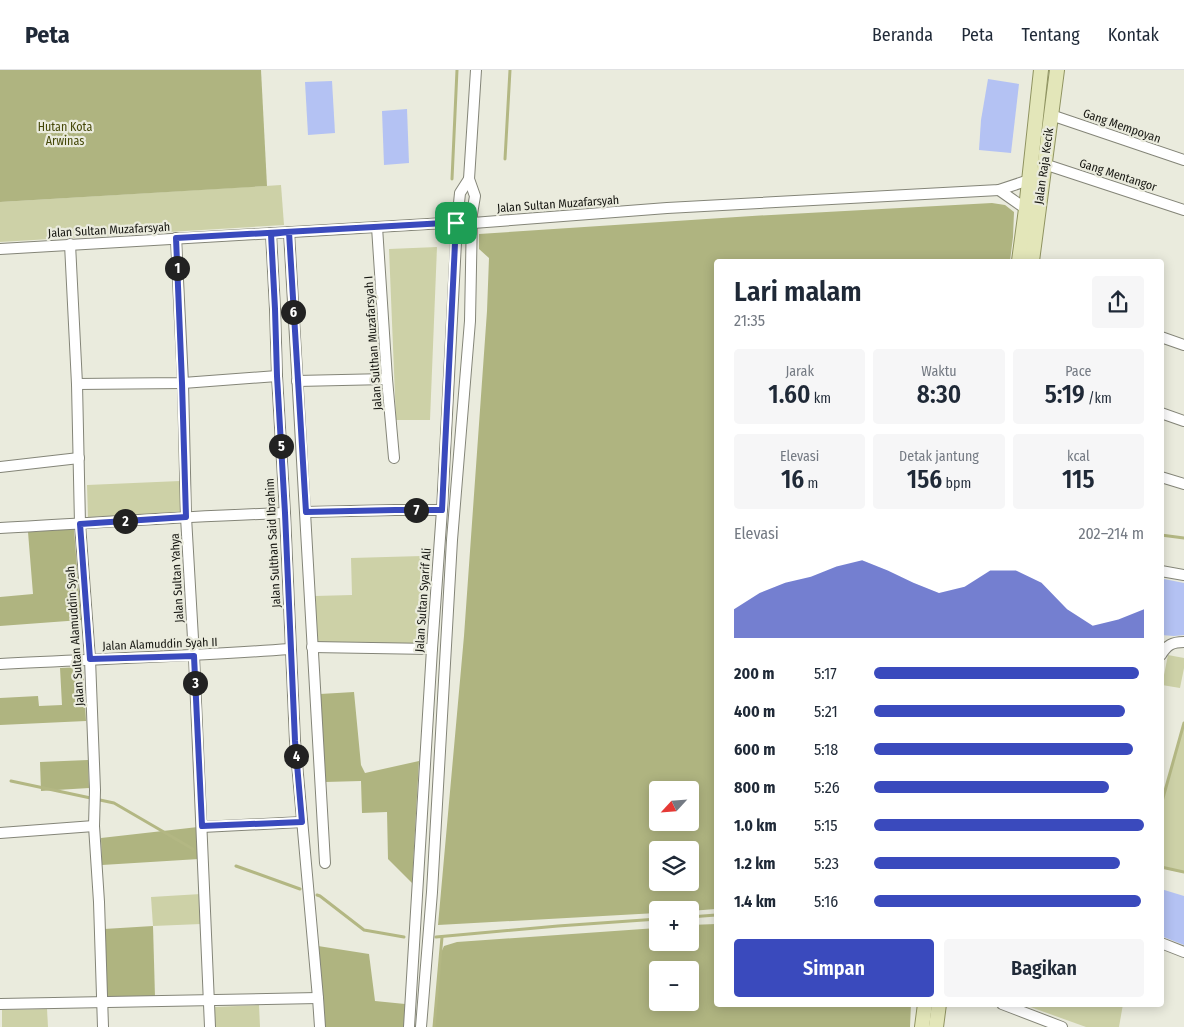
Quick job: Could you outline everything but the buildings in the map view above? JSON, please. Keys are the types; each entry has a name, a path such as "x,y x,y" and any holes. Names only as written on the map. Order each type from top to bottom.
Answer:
{"main road":[{"name":"Jalan Raja Kecik","path":"1019,259 1041,70"},
{"name":"Jalan Raja Kecik","path":"1032,259 1057,70"},
{"path":"922,1027 925,1007"},
{"path":"936,1027 939,1007"}],"street":[{"name":"Jalan Sultan Syarif Ali","path":"421,1027 431,904 452,540 470,321 472,214 475,196 469,179 476,70"},
{"name":"Gang Mempoyan","path":"1051,115 1184,160"},
{"name":"Gang Mentangor","path":"1044,164 1184,210"},
{"name":"Jalan Sultan Syarif Ali","path":"409,1027 442,510 456,223 460,193 469,179"},
{"name":"Jalan Sultan Muzafarsyah","path":"0,249 472,223 667,208 999,190 1029,180"},
{"path":"999,190 1026,208"},
{"name":"Jalan Sulthan Muzafarsyah I","path":"378,227 387,379 394,458"},
{"path":"289,232 325,863"},
{"name":"Jalan Sulthan Said Ibrahim","path":"271,234 295,741 320,1027"},
{"name":"Jalan Sultan Yahya","path":"176,238 186,517 210,1027"},
{"name":"Jalan Sultan Alamuddin Syah","path":"70,244 77,384 80,524 90,659 95,790 94,826 99,902 103,1027"},
{"path":"1164,338 1184,345"},
{"path":"77,384 182,383 277,376"},
{"path":"297,381 387,379"},
{"path":"1164,414 1184,421"},
{"path":"0,467 79,458"},
{"path":"1164,479 1184,484"},
{"path":"306,512 442,510"},
{"path":"0,528 285,513"},
{"path":"1164,572 1184,575"},
{"path":"1166,644 1184,642"},
{"path":"312,647 432,649"},
{"name":"Jalan Alamuddin Syah II","path":"0,664 194,656 290,649"},
{"path":"202,826 302,822"},
{"path":"0,833 94,826"},
{"path":"416,902 431,904"},
{"path":"1164,945 1184,952"},
{"path":"0,1004 318,998"},
{"path":"1010,1007 1062,1027"}],"green space":[{"name":"Hutan Kota Arwinas","path":"0,70 261,70 267,186 0,202"},
{"path":"281,185 284,225 0,242 0,202"},
{"path":"992,203 1005,205 1014,212 1010,259 714,259 714,909 699,910 699,901 649,901 649,913 438,925 464,636 487,311 489,258 479,249 479,234 752,216"},
{"path":"437,247 430,420 396,420 389,249"},
{"path":"180,481 182,513 88,517 87,485"},
{"path":"74,529 81,620 0,626 0,597 33,594 28,532"},
{"path":"422,556 421,643 317,643 315,596 352,595 351,558"},
{"path":"1168,655 1184,658 1180,688 1164,685"},
{"path":"83,667 86,721 0,725 0,698 38,696 39,706 62,705 60,668"},
{"path":"354,692 361,765 365,773 419,761 412,883 388,859 387,812 362,813 361,781 325,782 320,694"},
{"path":"1184,723 1184,873 1164,869 1164,794"},
{"path":"88,760 89,788 41,791 40,762"},
{"path":"198,827 199,859 102,865 101,838"},
{"path":"201,894 201,924 153,926 151,897"},
{"path":"714,924 714,1007 911,1007 910,1027 433,1027 440,955 444,946 457,942 649,929 649,951 699,951 699,925"},
{"path":"153,926 155,997 107,998 104,929"},
{"path":"318,946 369,954 375,1001 405,1004 404,1027 325,1027"},
{"path":"259,1005 260,1027 215,1027 214,1007"},
{"path":"1030,1007 1122,1007 1119,1027 1086,1027"},
{"path":"47,1009 48,1027 2,1027 2,1010"}],"waterway":[{"path":"452,179 457,70"},
{"path":"505,159 510,70"},
{"path":"1164,535 1184,538"},
{"path":"1164,794 1184,723"},
{"path":"11,781 114,803 193,849"},
{"path":"236,866 300,889"},
{"path":"1164,868 1184,872"},
{"path":"317,895 364,930 404,937"},
{"path":"699,916 714,915"},
{"path":"436,937 649,920"},
{"path":"434,1027 442,937"}],"route":[{"path":"456,223 442,510 306,512 289,232 271,234 295,741 302,822 202,826 194,656 90,659 80,524 186,517 176,238 456,223"}]}
